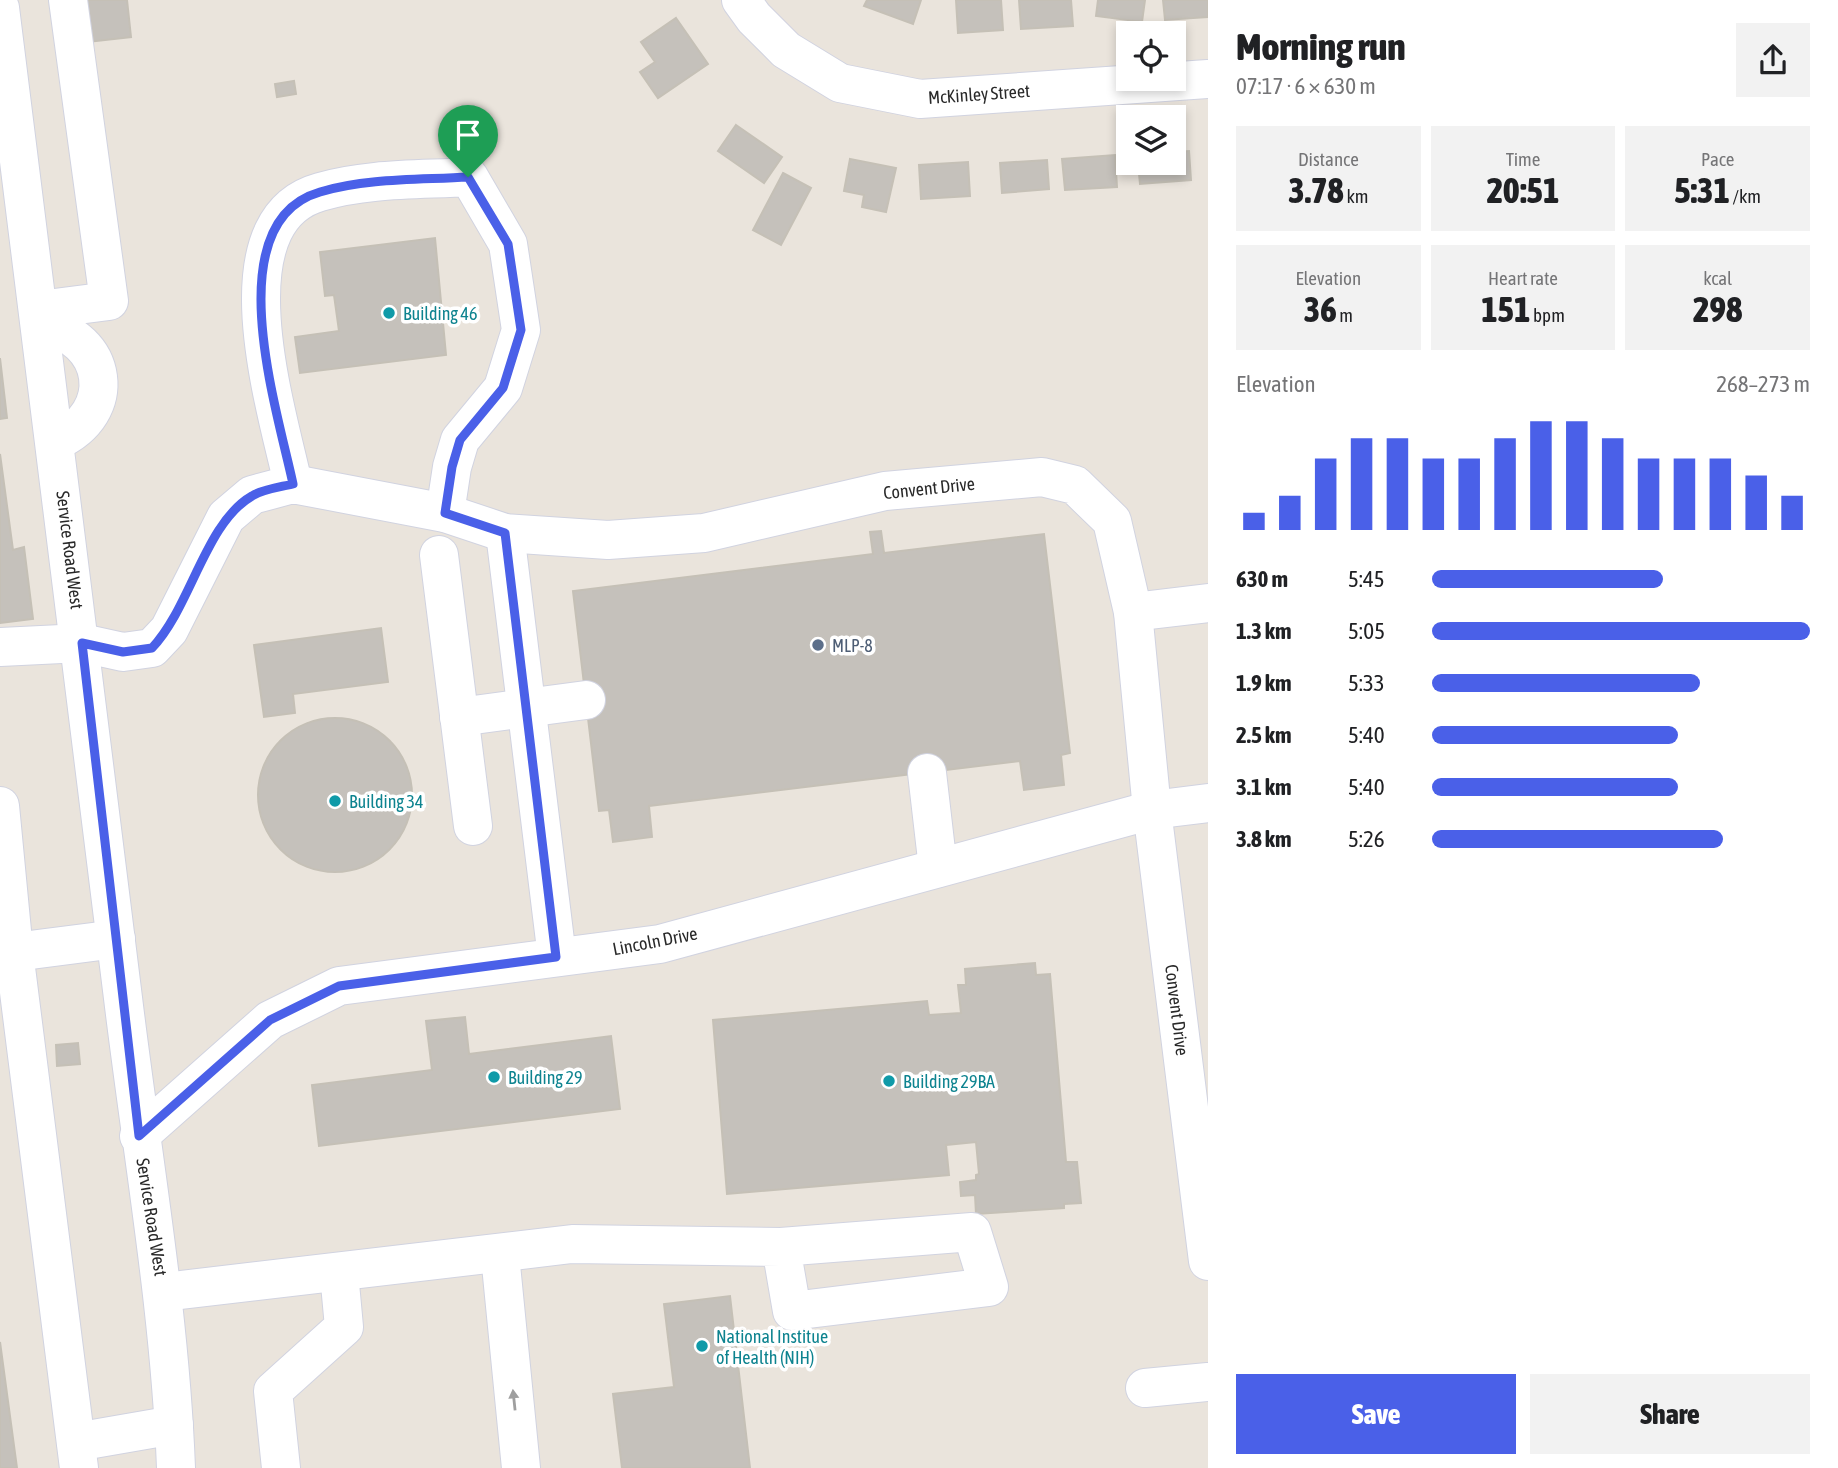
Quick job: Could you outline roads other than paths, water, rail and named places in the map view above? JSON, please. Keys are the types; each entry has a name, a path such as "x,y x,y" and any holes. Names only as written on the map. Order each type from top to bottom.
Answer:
{"street":[{"path":"40,318 109,301 68,0"},
{"name":"McKinley Street","path":"741,0 754,18 786,50 840,83 920,99 1208,79"},
{"name":"Service Road West","path":"0,8 82,643 139,1136 164,1292 176,1468"},
{"path":"293,484 263,338 260,276 266,248 286,212 318,192 374,183 468,177 508,244 521,330 503,388 460,440 452,467 445,513"},
{"path":"40,318 76,337 89,351 98,377 95,405 86,421 73,434 56,441"},
{"name":"Convent Drive","path":"0,647 82,643 123,652 152,648 169,630 226,517 252,495 293,484 445,513 505,533 608,540 704,533 885,491 1042,477 1074,485 1112,521 1133,612 1152,810 1208,1261"},
{"path":"505,533 556,957"},
{"path":"439,555 473,826"},
{"path":"1133,612 1208,603"},
{"path":"459,717 586,699"},
{"path":"927,772 939,868"},
{"name":"Lincoln Drive","path":"139,1136 270,1020 339,986 660,944 1152,810 1208,803"},
{"path":"0,806 7,953 78,1455 174,1425"},
{"path":"7,953 116,939"},
{"path":"164,1292 500,1255 572,1244 781,1247 972,1232 989,1287 792,1311 781,1247"},
{"path":"500,1255 521,1468"},
{"path":"281,1468 273,1391 344,1327 339,1273"},
{"path":"1145,1388 1208,1381"}],"place":[{"name":"Building 46","path":"389,313"},
{"name":"MLP-8","path":"818,645"},
{"name":"Building 34","path":"335,801"},
{"name":"Building 29","path":"494,1077"},
{"name":"Building 29BA","path":"889,1081"},
{"name":"National Institue of Health (NIH)","path":"702,1346"}]}
